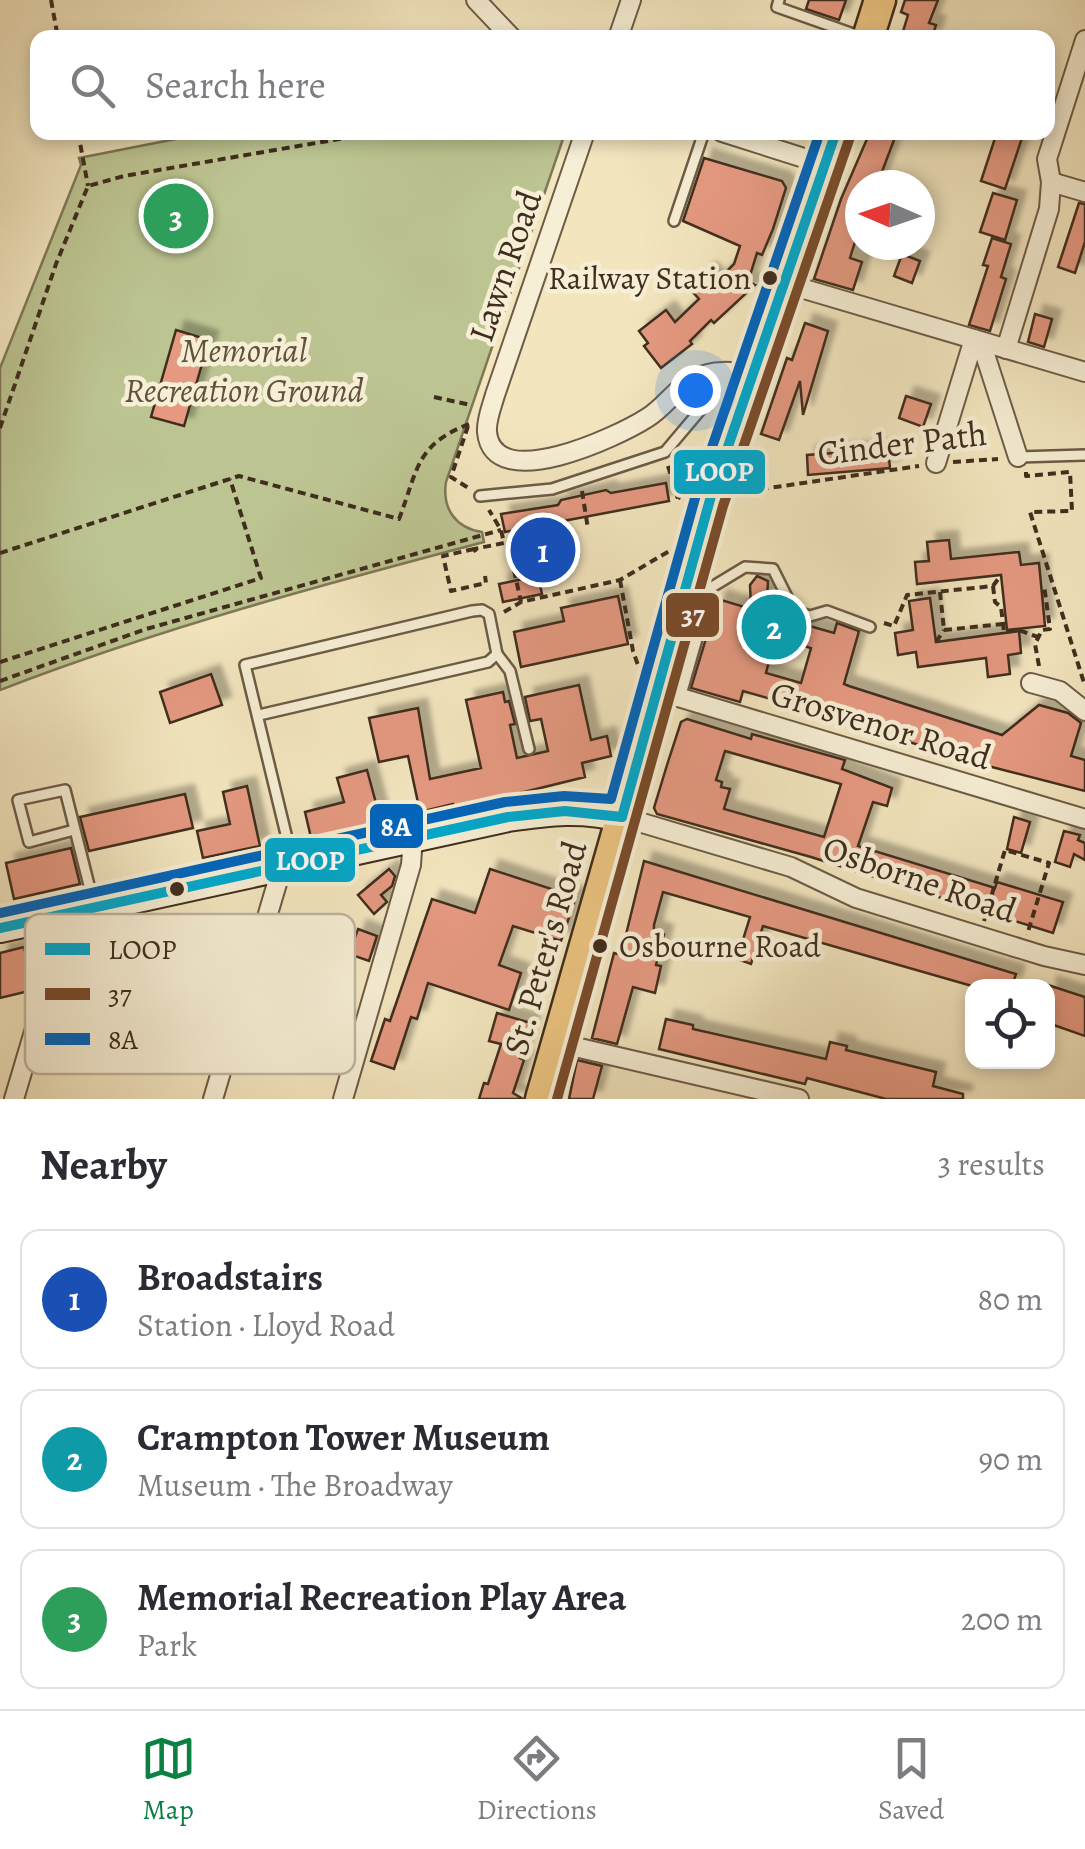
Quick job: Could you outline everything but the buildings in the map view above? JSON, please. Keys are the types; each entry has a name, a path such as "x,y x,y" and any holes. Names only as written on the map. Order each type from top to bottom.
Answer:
{"main road":[{"path":"869,30 880,0"},
{"name":"St. Peter's Road","path":"540,1099 622,817 669,695 696,543 739,373 784,284 834,140"},
{"path":"68,914 413,836 550,811 588,809 622,817"},
{"path":"0,928 25,923"}],"street":[{"path":"476,0 504,30"},
{"path":"621,30 631,0"},
{"path":"1055,134 1085,40"},
{"name":"Lawn Road","path":"489,415 582,140"},
{"path":"747,140 826,165"},
{"path":"1006,349 1049,209 1047,159 1053,140"},
{"path":"1050,182 1085,192"},
{"path":"784,284 1085,372"},
{"path":"977,340 1018,457"},
{"path":"936,463 977,340"},
{"path":"489,415 487,436 500,456 522,463 612,437 649,417 694,379 739,373"},
{"path":"1036,684 1060,691 1085,711"},
{"name":"Grosvenor Road","path":"669,695 1085,820"},
{"name":"Osborne Road","path":"622,817 791,867 856,898 1085,965"},
{"path":"355,1058 411,865 413,836"},
{"path":"268,914 285,864"},
{"path":"558,1043 799,1099"},
{"path":"14,1099 25,1062"},
{"path":"212,1099 220,1074"},
{"path":"343,1099 350,1074"}],"lane":[{"path":"779,0 777,7 843,30"},
{"path":"674,221 701,140"},
{"path":"480,496 552,489 665,452 720,388 739,373"},
{"name":"Cinder Path","path":"1018,457 1085,455"},
{"path":"669,695 712,587 745,567 773,569 794,612 810,616 827,611 870,627"},
{"path":"285,864 259,715 245,665 482,610 490,614 498,654 510,671 529,750"},
{"path":"259,715 488,662 498,654"},
{"path":"74,830 29,842 18,800 65,790 94,908"}],"path":[{"path":"51,0 57,30"},
{"path":"0,428 56,264 88,186 79,140"},
{"path":"88,186 124,176 333,140"},
{"path":"434,397 489,415"},
{"path":"0,553 238,476 399,519 427,447 444,434 489,415"},
{"path":"468,424 452,478 480,496 502,530 504,543 444,556 451,591 486,583 484,576"},
{"name":"Cinder Path","path":"665,452 675,498 688,480 710,493 936,463 1018,457"},
{"path":"1026,476 1070,472 1072,512 1030,512 1085,686"},
{"path":"0,662 261,578 230,479"},
{"path":"581,481 588,529"},
{"path":"0,681 146,629 502,530"},
{"path":"491,619 521,602 620,580 663,553"},
{"path":"514,570 521,602"},
{"path":"870,627 878,622 894,626 907,595 993,586 1001,575"},
{"path":"620,580 633,652"},
{"path":"1036,684 1035,644 1042,630 1050,629 1044,585"},
{"path":"993,586 1004,632 1019,630 1038,636"},
{"path":"936,642 944,630 940,592"},
{"path":"944,630 1003,624"},
{"path":"979,936 1005,850 1049,864 1022,949"}],"green space":[{"name":"Memorial Recreation Ground","path":"170,140 563,140 446,482 446,500 452,515 464,526 482,532 484,542 180,628 0,690 0,368 81,165 79,158"}],"transit line":[{"name":"8A","path":"0,913 505,802 564,796 611,799 697,491 817,140"},
{"name":"LOOP","path":"622,817 711,496 833,140"},
{"name":"37","path":"557,1099 723,506 849,140"},
{"name":"LOOP","path":"64,914 508,817 565,811 622,817"},
{"name":"LOOP","path":"0,928 25,923"}],"place":[{"name":"Memorial Recreation Play Area","path":"176,216"},
{"name":"Railway Station","path":"770,278"},
{"name":"Broadstairs","path":"543,550"},
{"name":"Crampton Tower Museum","path":"774,627"},
{"name":"Osbourne Road","path":"600,946"}]}
